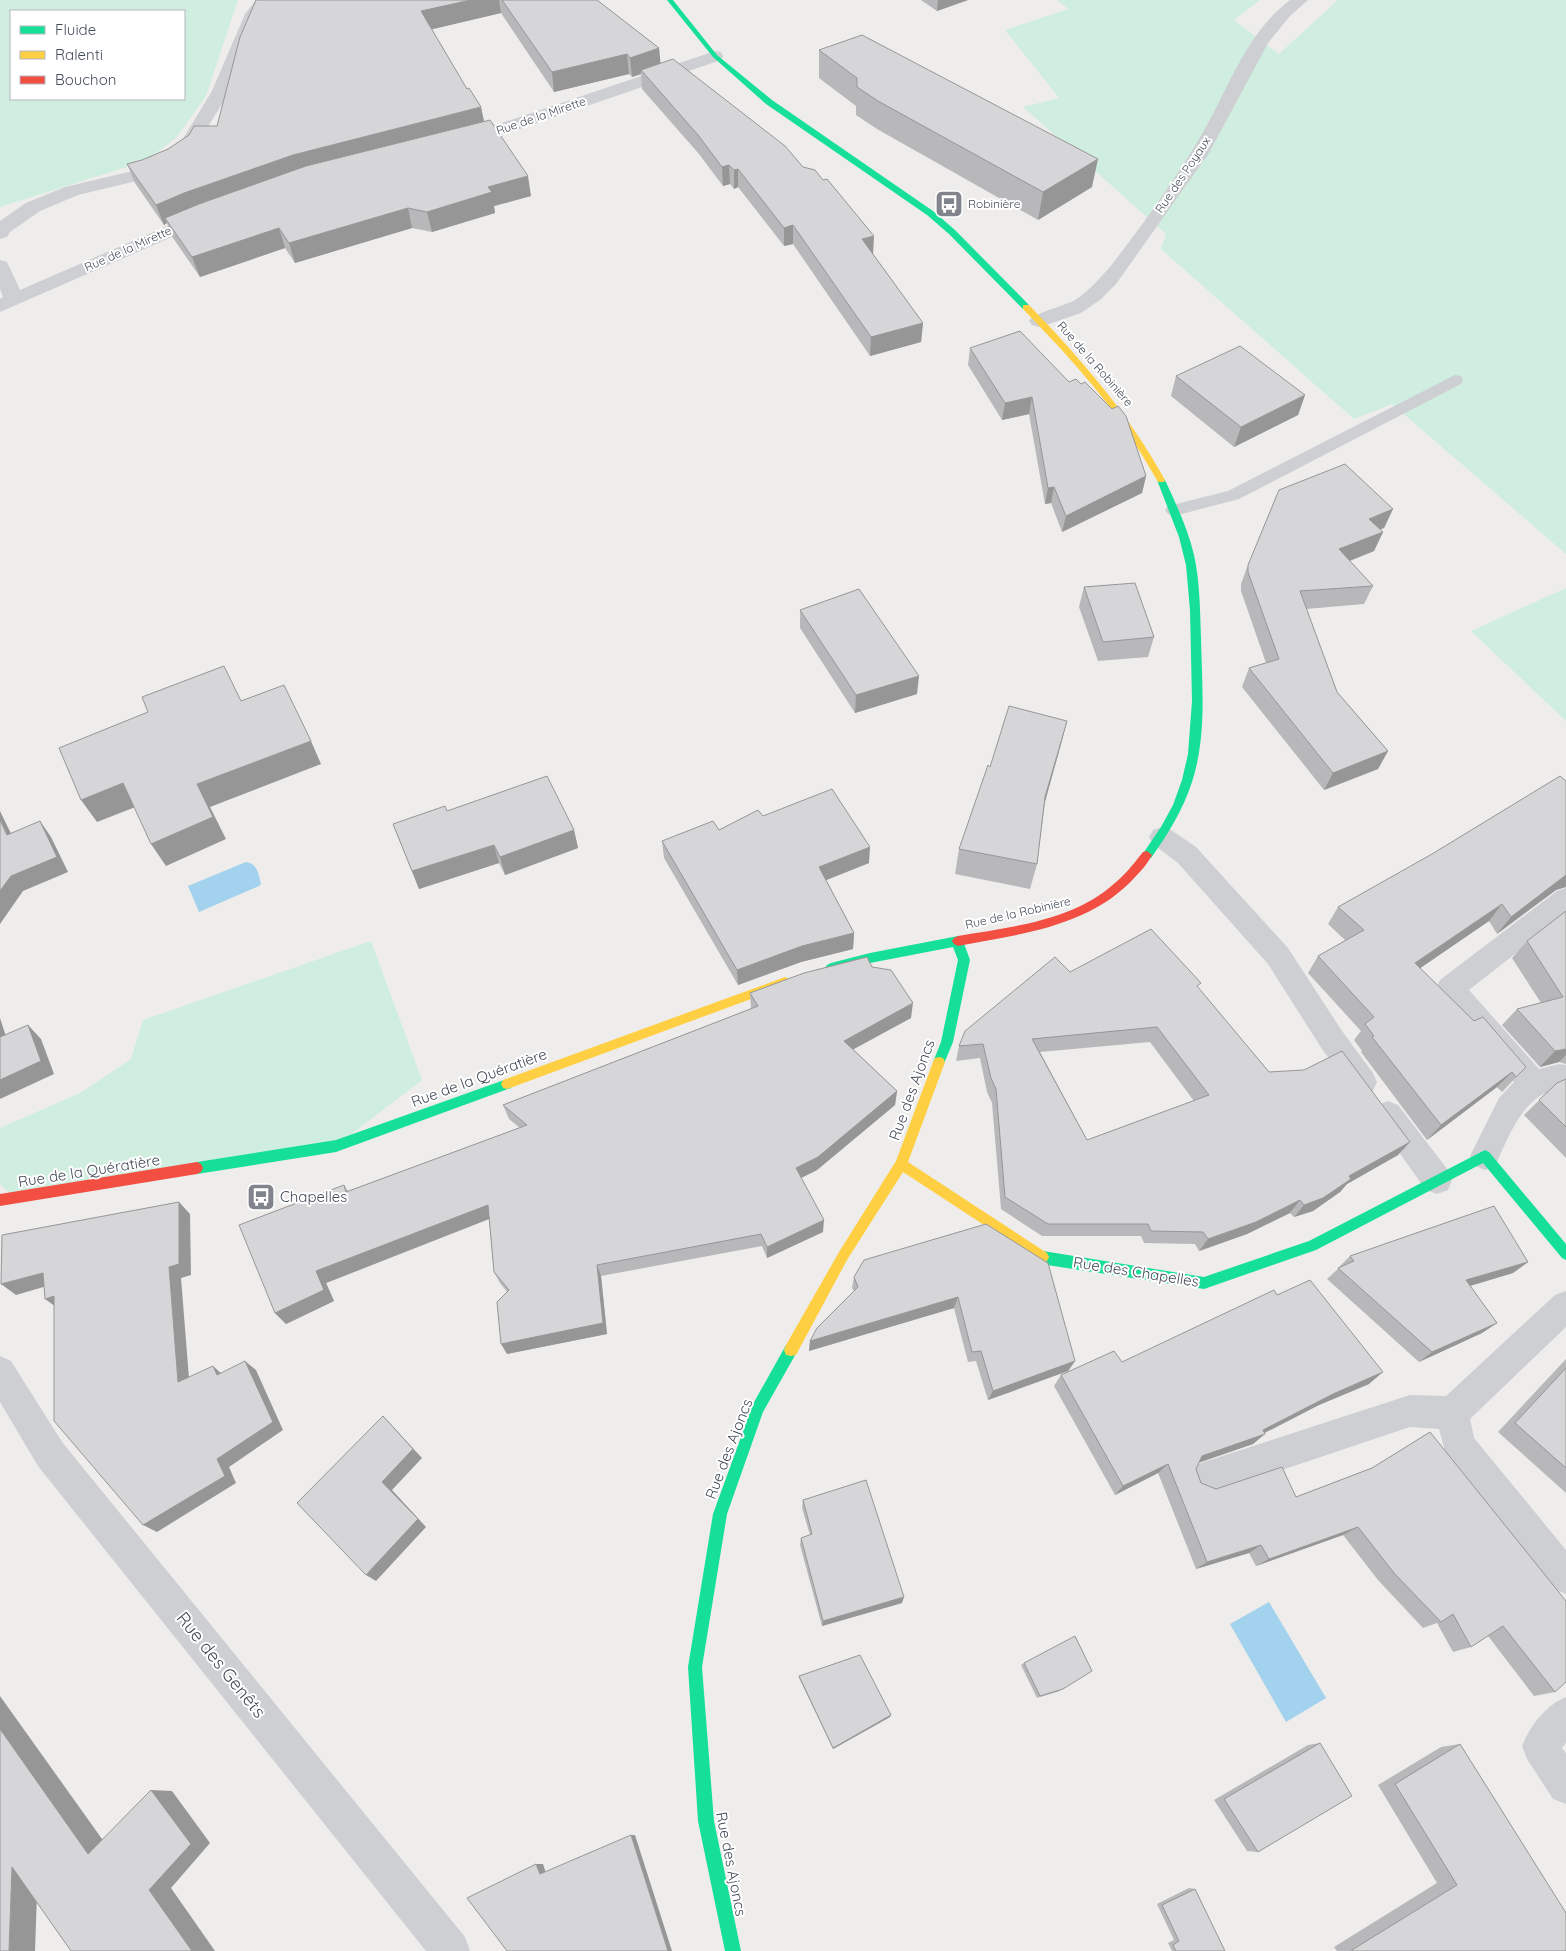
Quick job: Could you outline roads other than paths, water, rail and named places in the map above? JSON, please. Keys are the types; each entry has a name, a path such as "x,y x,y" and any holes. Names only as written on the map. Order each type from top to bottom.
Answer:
{"street":[{"path":"0,233 2,229 33,207 72,192 143,174 168,163 185,150 221,91 253,14 264,0"},
{"name":"Rue de la Robinière","path":"670,0 715,56 769,102 930,213 952,232 1039,322 1115,406 1145,448 1174,510 1189,555 1198,688 1197,738 1190,774 1179,804 1162,837 1134,870 1108,896 1080,912 1051,922 957,942"},
{"name":"Rue des Poyaux","path":"1039,322 1065,314 1092,297 1118,269 1195,160 1215,127 1257,45 1267,30 1280,15 1300,0"},
{"name":"Rue de la Mirette","path":"444,145 490,133 715,56"},
{"name":"Rue de la Mirette","path":"7,303 216,211"},
{"path":"0,266 7,303"},
{"path":"1162,837 1187,855 1278,956 1332,1040 1437,1180"},
{"path":"1533,1083 1450,988 1566,900"},
{"path":"821,971 870,958 957,942"},
{"name":"Rue des Ajoncs","path":"733,1951 706,1821 695,1667 720,1514 758,1409 843,1256 901,1164 947,1042 964,960 957,942"},
{"name":"Rue de la Quératière","path":"0,1200 336,1146 793,979"},
{"path":"1566,1078 1559,1077 1533,1083 1509,1107 1485,1156 1566,1254"},
{"name":"Rue des Chapelles","path":"901,1164 1047,1259 1204,1283 1312,1246 1485,1156"},
{"path":"1204,1479 1410,1411 1452,1413 1566,1306"},
{"name":"Rue des Genêts","path":"0,1372 50,1454 451,1951"},
{"path":"1452,1413 1460,1446 1566,1577"},
{"path":"1566,1715 1540,1746 1566,1786"}],"lane":[{"path":"1174,510 1234,495 1455,380"}],"water":[{"path":"246,862 255,867 261,884 199,912 188,886"},
{"path":"1269,1602 1326,1698 1286,1722 1230,1624"}],"place":[{"name":"Robinière","path":"949,204"},
{"name":"Chapelles","path":"261,1197"}]}
